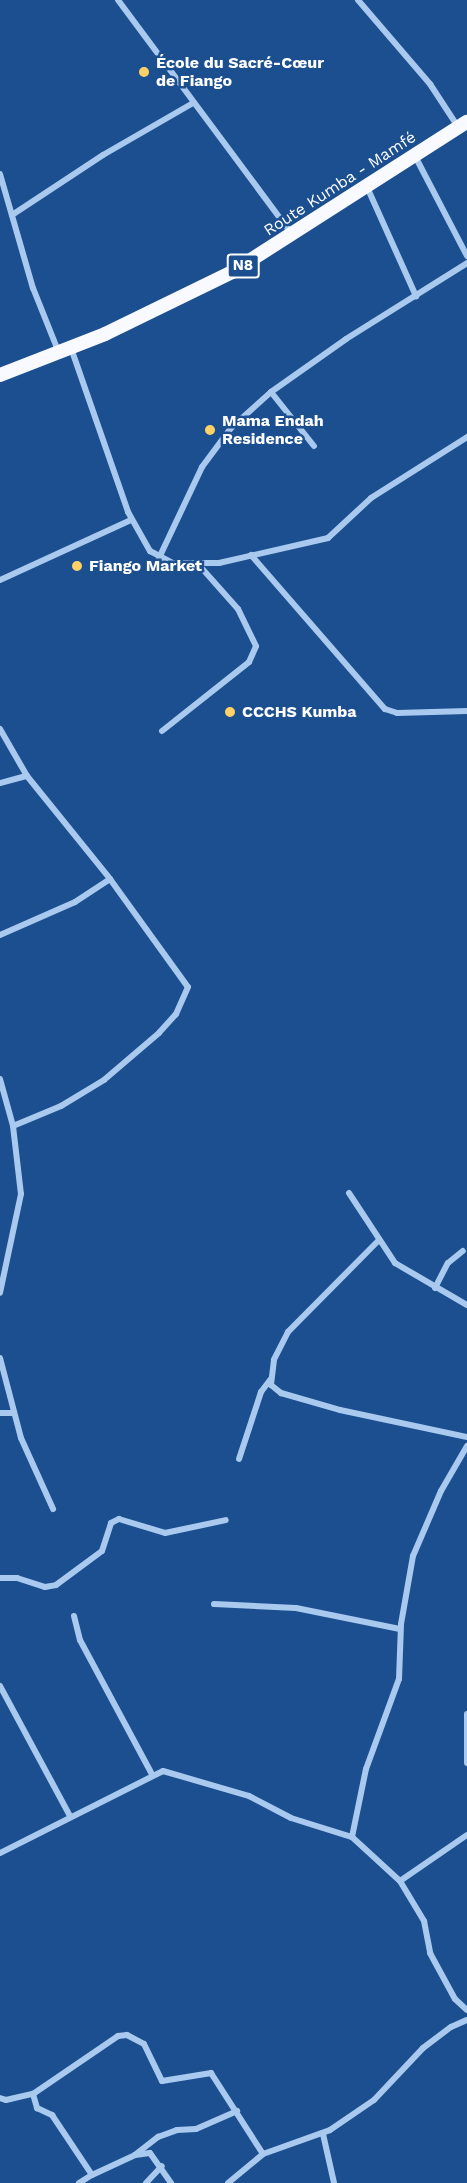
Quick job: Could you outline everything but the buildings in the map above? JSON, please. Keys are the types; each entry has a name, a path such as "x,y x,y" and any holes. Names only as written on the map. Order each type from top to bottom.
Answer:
{"highway":[{"name":"Route Kumba - Mamfé","path":"0,375 65,351 164,307 293,235 463,125"}],"street":[{"path":"118,0 293,235"},
{"path":"358,0 463,125"},
{"path":"12,215 103,155 193,103"},
{"path":"415,156 467,256"},
{"path":"0,174 33,288 65,351 131,520 141,541 159,558 185,566 199,565 336,534 371,498 467,437"},
{"path":"367,187 416,296"},
{"path":"159,558 202,467 217,444 272,392 467,263"},
{"path":"272,392 314,446"},
{"path":"0,580 131,520"},
{"path":"251,555 385,709 397,713 467,711"},
{"path":"162,731 249,662 256,646 238,609 199,565"},
{"path":"0,729 27,776 110,879 186,980 188,993 159,1033 104,1080 61,1106 13,1126"},
{"path":"0,783 27,776"},
{"path":"0,935 75,902 110,879"},
{"path":"0,1079 13,1126 20,1209 0,1293"},
{"path":"349,1193 395,1263 467,1305"},
{"path":"239,1459 261,1392 270,1380 277,1351 288,1332 378,1240"},
{"path":"435,1288 448,1263 463,1251"},
{"path":"0,1358 13,1413 53,1509"},
{"path":"270,1380 275,1390 301,1398 467,1437"},
{"path":"0,1413 13,1413"},
{"path":"352,1837 366,1769 399,1679 400,1629 417,1546 448,1476 467,1446"},
{"path":"0,1578 17,1578 45,1587 56,1584 102,1551 111,1523 119,1519 165,1533 226,1520"},
{"path":"214,1605 296,1608 400,1629"},
{"path":"74,1616 80,1640 152,1774"},
{"path":"0,1686 70,1816"},
{"path":"467,1714 467,1763"},
{"path":"0,1853 70,1816 129,1791 152,1774 170,1771 207,1782 266,1802 291,1818 352,1837 400,1881 424,1921 430,1953 455,1999 467,2010"},
{"path":"400,1881 467,1834"},
{"path":"228,2183 263,2154 323,2134 374,2100 423,2048 450,2027 467,2020"},
{"path":"0,2098 6,2100 33,2094 117,2036 127,2035 144,2044 162,2081 211,2073 263,2154"},
{"path":"33,2094 37,2108 52,2115 92,2175"},
{"path":"79,2183 135,2155 158,2137 177,2130 196,2129 237,2111"},
{"path":"323,2134 334,2183"},
{"path":"135,2155 150,2153 162,2166 171,2183"},
{"path":"146,2183 162,2166"}],"place":[{"name":"École du Sacré-Cœur de Fiango","path":"144,72"},
{"name":"Mama Endah Residence","path":"210,430"},
{"name":"Fiango Market","path":"77,566"},
{"name":"CCCHS Kumba","path":"230,712"}]}
